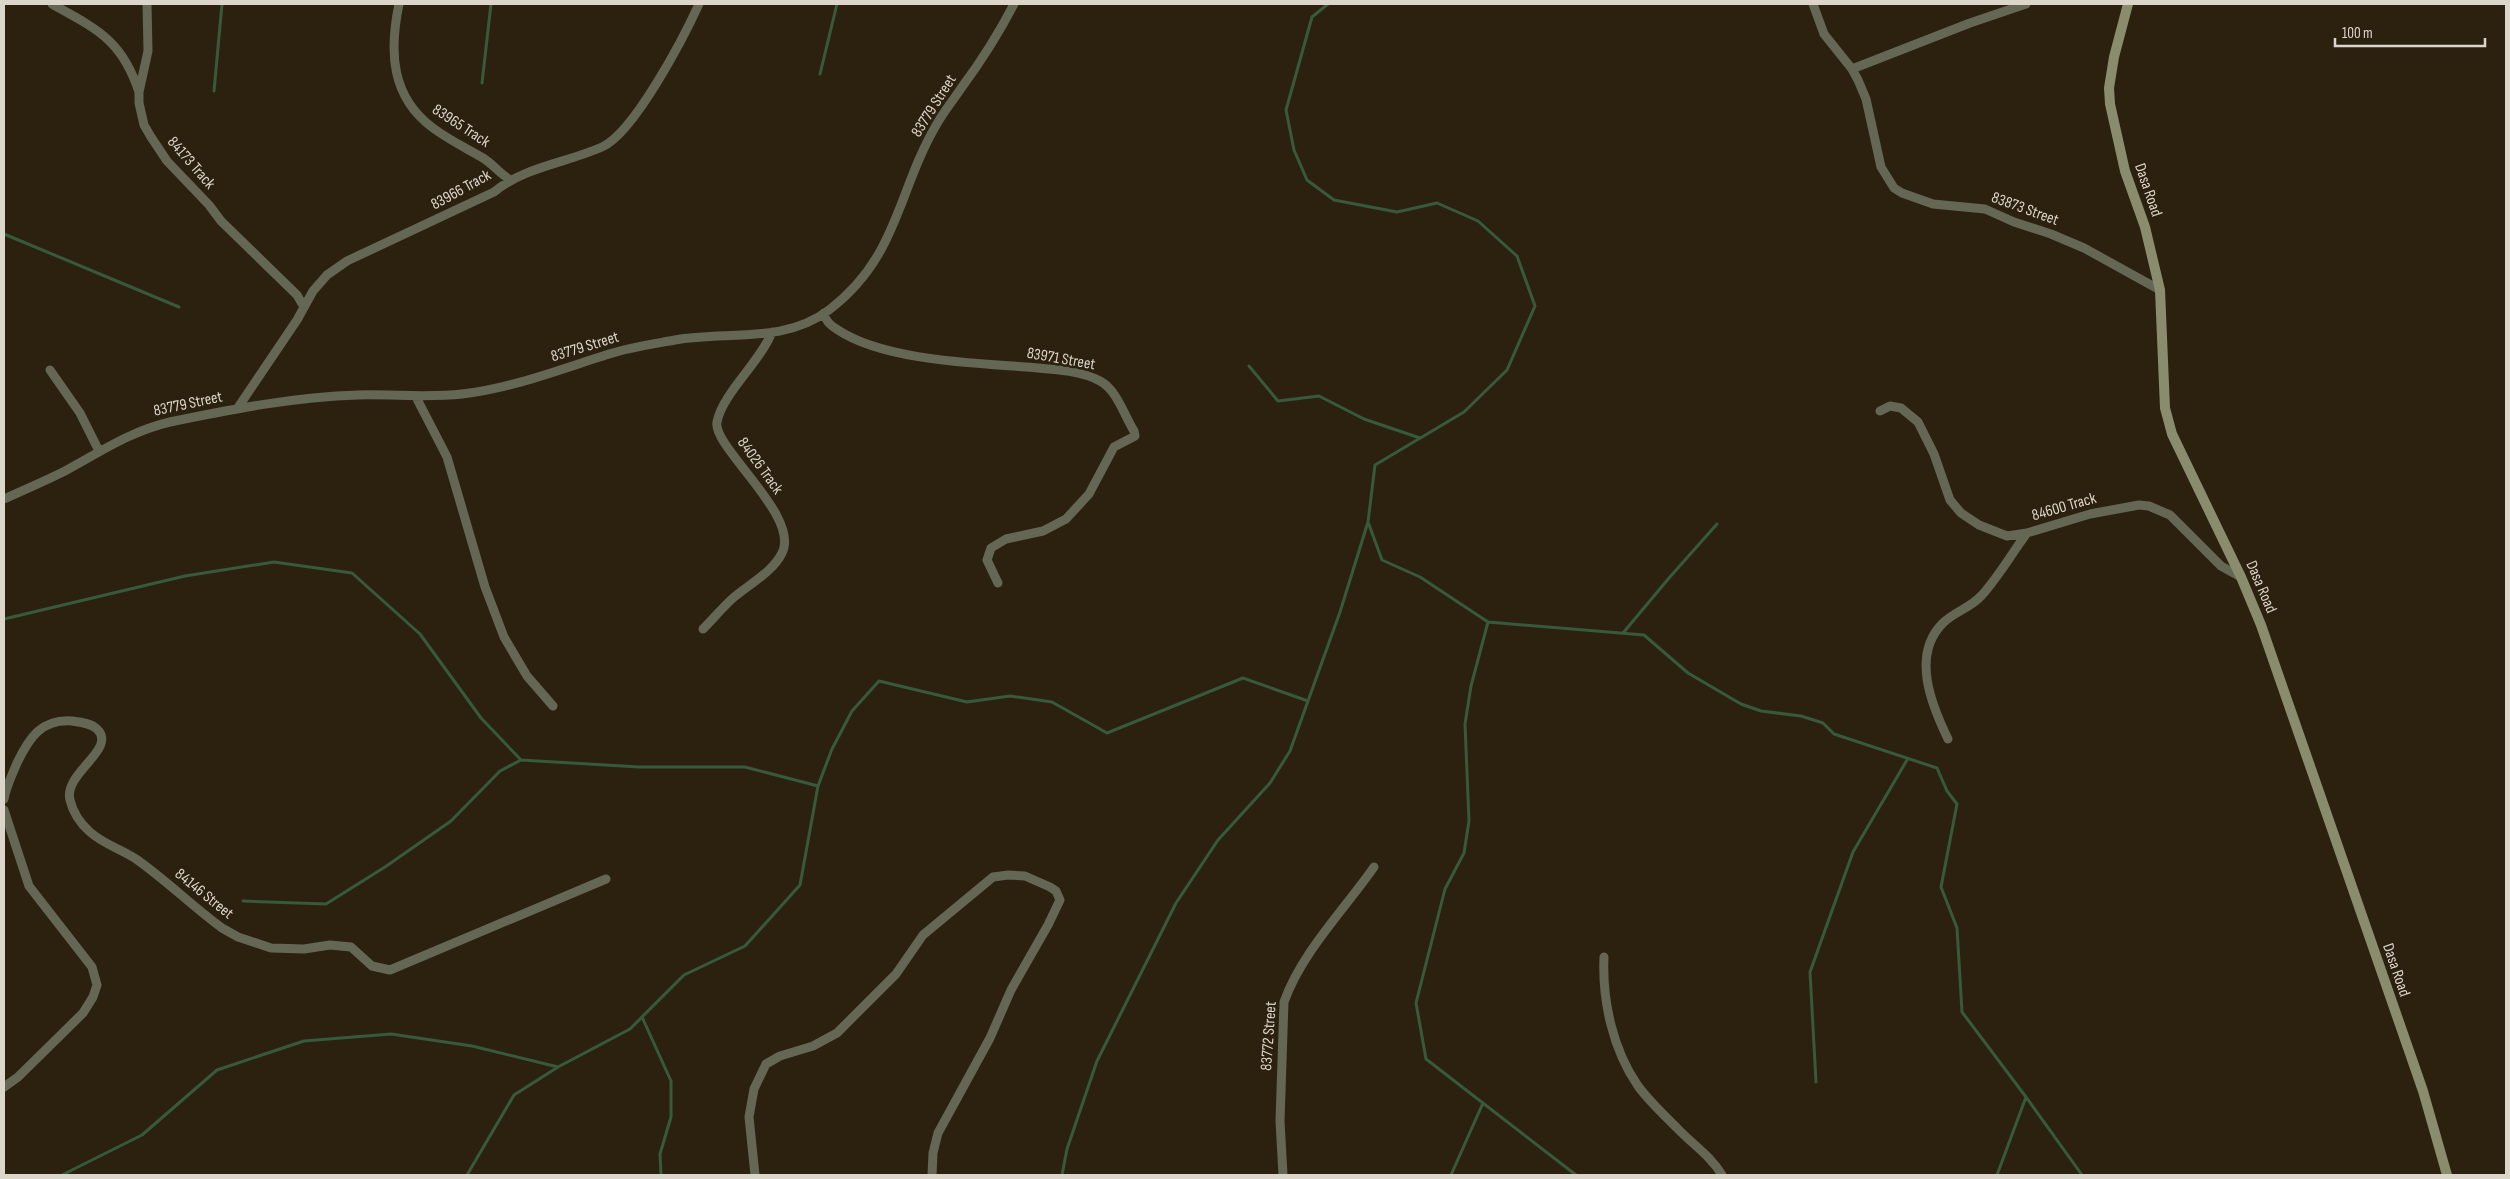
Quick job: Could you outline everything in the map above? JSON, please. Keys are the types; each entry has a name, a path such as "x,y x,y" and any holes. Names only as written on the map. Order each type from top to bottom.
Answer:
{"street":[{"path":"52,4 106,36 127,61 139,92"},
{"name":"84173 Track","path":"147,4 148,59 139,92 144,125 157,148 221,221 297,295 304,307"},
{"name":"83965 Track","path":"399,4 394,36 395,70 398,83 410,107 434,129 485,159 498,172 509,179"},
{"name":"83966 Track","path":"237,409 304,307 313,290 327,275 347,262 494,192 509,179 580,156 605,146 617,137 635,115 669,61 699,4"},
{"name":"83779 Street","path":"4,499 64,471 122,439 154,426 237,409 327,397 361,395 416,397 462,394 506,387 614,352 645,345 703,335 735,337 794,328 824,313 842,299 874,266 885,246 934,129 991,44 1014,4"},
{"name":"83873 Street","path":"1813,4 1824,34 1852,69 1866,99 1881,167 1894,188 1902,193 1933,204 1985,209 2014,222 2051,234 2084,248 2160,290"},
{"path":"1852,69 1970,23 2026,4"},
{"name":"Dasa Road","path":"2128,4 2114,57 2110,104 2125,171 2145,227 2160,290 2164,327 2163,391 2172,434 2241,577 2327,810 2423,1091 2447,1175"},
{"name":"83971 Street","path":"824,313 829,324 852,338 867,344 923,356 1045,369 1084,376 1102,382 1114,396 1135,436 1114,447 1089,494 1066,519 1042,530 1006,539 991,548 987,560 998,583"},
{"name":"84026 Track","path":"704,629 730,600 776,562 784,549 786,541 771,506 761,489 721,438 717,427 717,422 730,395 768,344 772,332"},
{"path":"50,370 80,413 99,451"},
{"path":"416,397 450,464 485,587 504,637 526,676 553,706"},
{"path":"1880,411 1890,406 1901,408 1918,422 1934,454 1950,500 1961,513 1979,525 2007,536 2027,533"},
{"name":"84600 Track","path":"1948,739 1929,695 1926,677 1928,651 1940,626 1981,596 2027,533 2090,514 2139,505 2149,506 2170,515 2221,566 2241,577"},
{"name":"84146 Street","path":"4,799 27,743 38,730 48,724 59,721 79,722 95,727 101,734 101,746 75,776 69,796 78,818 94,836 134,858 222,928 238,937 280,949 330,946 351,947 372,966 382,970 402,966 606,879"},
{"path":"4,810 29,886 92,967 97,985 93,997 83,1013 4,1088"},
{"name":"83772 Street","path":"1283,1175 1280,1120 1284,1002 1303,964 1374,867"},
{"path":"755,1175 749,1117 754,1089 766,1064 780,1056 813,1046 837,1033 896,974 923,935 981,886 1000,876 1025,876 1056,891 1060,900 1011,990 990,1038 938,1133 933,1153 932,1175"},
{"path":"1604,958 1604,981 1609,1015 1619,1049 1629,1070 1645,1094 1677,1129 1712,1161 1722,1175"}],"waterway":[{"path":"214,91 222,4"},
{"path":"482,83 491,4"},
{"path":"820,74 837,4"},
{"path":"1328,4 1312,17 1286,110 1294,150 1307,180 1334,200 1397,212 1437,203 1478,221 1517,256 1535,306 1507,370 1464,412 1375,465 1368,522 1382,560 1420,577 1488,622 1644,635 1688,673 1741,704 1761,711 1801,716 1823,723 1834,734 1937,768 1947,791 1957,804 1941,887 1957,928 1962,1012 2026,1097 1997,1175"},
{"path":"4,234 179,307"},
{"path":"1249,366 1278,401 1319,396 1364,419 1420,438"},
{"path":"1062,1175 1067,1149 1097,1061 1176,903 1218,840 1270,783 1290,751 1340,612 1368,522"},
{"path":"1623,633 1717,524"},
{"path":"4,619 185,576 274,562 352,573 420,634 481,718 521,760 639,767 745,767 818,786"},
{"path":"1488,622 1471,686 1465,724 1469,821 1464,853 1445,889 1416,1003 1426,1059 1576,1175"},
{"path":"467,1175 514,1095 558,1067 630,1029 684,975 745,946 800,885 818,786 832,749 852,711 879,681 967,702 1010,696 1052,702 1107,733 1243,678 1308,701"},
{"path":"243,901 326,904 385,867 451,821 500,771 521,760"},
{"path":"1816,1082 1810,972 1853,852 1907,760"},
{"path":"642,1017 671,1081 671,1117 660,1154 661,1175"},
{"path":"62,1175 142,1135 217,1070 304,1041 391,1034 472,1046 558,1067"},
{"path":"2026,1097 2082,1175"},
{"path":"1451,1175 1483,1103"}]}
